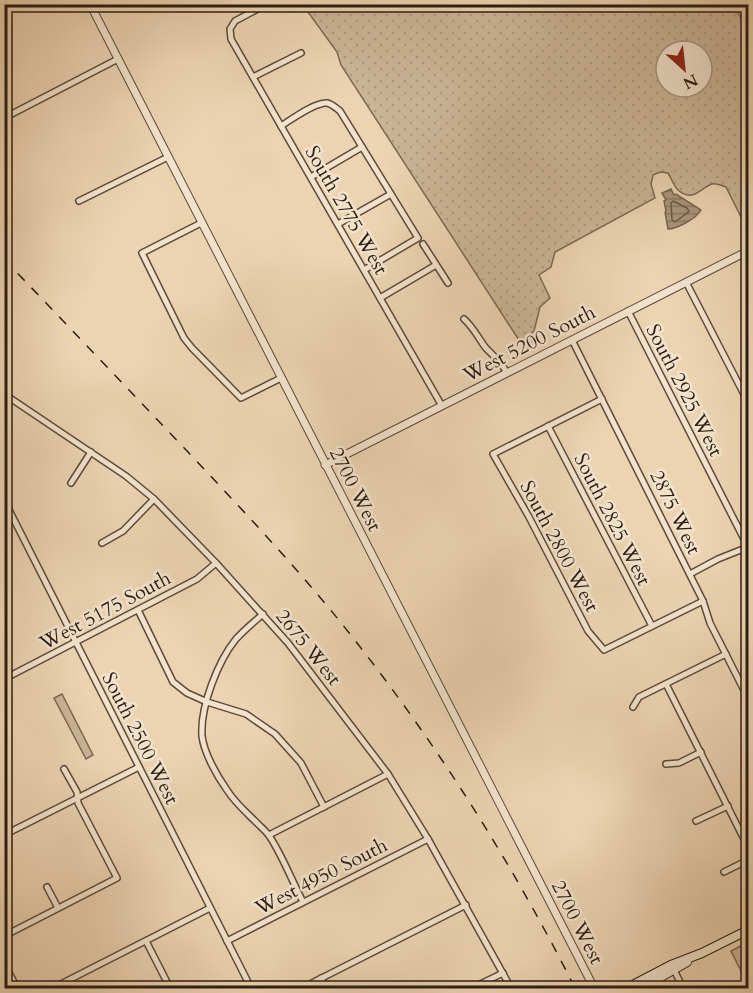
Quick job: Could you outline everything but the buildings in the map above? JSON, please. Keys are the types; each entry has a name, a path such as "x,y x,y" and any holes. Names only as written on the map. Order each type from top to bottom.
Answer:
{"main road":[{"path":"627,988 748,930"},
{"path":"642,988 702,953"}],"street":[{"name":"2700 West","path":"90,4 594,988"},
{"name":"South 2775 West","path":"267,4 235,21 230,29 231,39 442,406"},
{"path":"253,77 301,53"},
{"path":"4,118 118,59"},
{"path":"281,126 318,105 326,103 333,106 339,111 418,238 364,270"},
{"path":"310,177 362,147"},
{"path":"79,201 168,157"},
{"path":"338,224 391,194"},
{"path":"201,223 142,253 184,338 241,398 281,378"},
{"path":"423,244 448,283"},
{"name":"West 5200 South","path":"325,465 628,311 748,253"},
{"path":"380,298 436,265"},
{"path":"686,282 748,402"},
{"name":"South 2925 West","path":"628,311 748,547"},
{"path":"464,319 507,373"},
{"name":"2875 West","path":"572,340 690,574 703,601 710,623 748,698"},
{"name":"2675 West","path":"4,394 126,476 154,499 288,643 388,774 466,905 511,988"},
{"path":"548,426 602,399"},
{"name":"South 2800 West","path":"548,426 493,454 529,517 588,631 603,650 652,626"},
{"name":"South 2825 West","path":"548,426 652,626"},
{"path":"71,483 91,452"},
{"path":"102,543 123,531 154,499"},
{"name":"South 2500 West","path":"4,500 251,988"},
{"path":"690,574 748,547"},
{"name":"West 5175 South","path":"4,680 197,579 216,563"},
{"path":"652,626 703,601"},
{"path":"138,609 173,682 187,693 207,702 246,714 275,734 301,763 324,807"},
{"path":"263,614 237,637 217,669 202,721 202,738 219,778 240,806 269,835 303,902"},
{"path":"633,707 639,697 726,654"},
{"path":"666,684 748,847"},
{"path":"666,764 678,763 701,752"},
{"path":"4,835 139,767"},
{"path":"4,936 117,879 78,803 77,792 64,769"},
{"path":"269,835 388,774"},
{"path":"696,821 728,806"},
{"name":"West 4950 South","path":"227,941 428,839"},
{"path":"724,872 748,860"},
{"path":"47,887 58,909"},
{"path":"302,988 466,905"},
{"path":"53,988 210,908"},
{"path":"146,941 170,988"},
{"path":"4,963 17,988"},
{"path":"674,971 682,988"},
{"path":"472,988 503,973"},
{"path":"321,978 326,988"}],"shaded area":[{"path":"303,5 734,5 748,32 748,231 726,187 712,184 688,195 678,190 668,173 660,172 653,175 651,184 655,198 555,252 551,267 539,275 550,298 540,307 534,331 531,334 532,348 526,351 341,65 337,52"},
{"path":"62,694 93,755 86,759 54,698"},
{"path":"748,942 748,985 731,951"}],"water":[{"path":"671,189 674,195 676,194 701,210 686,222 668,229 664,201 666,200 662,193"}],"railway":[{"path":"4,259 260,529 364,652 431,744 493,839 575,988"}]}
